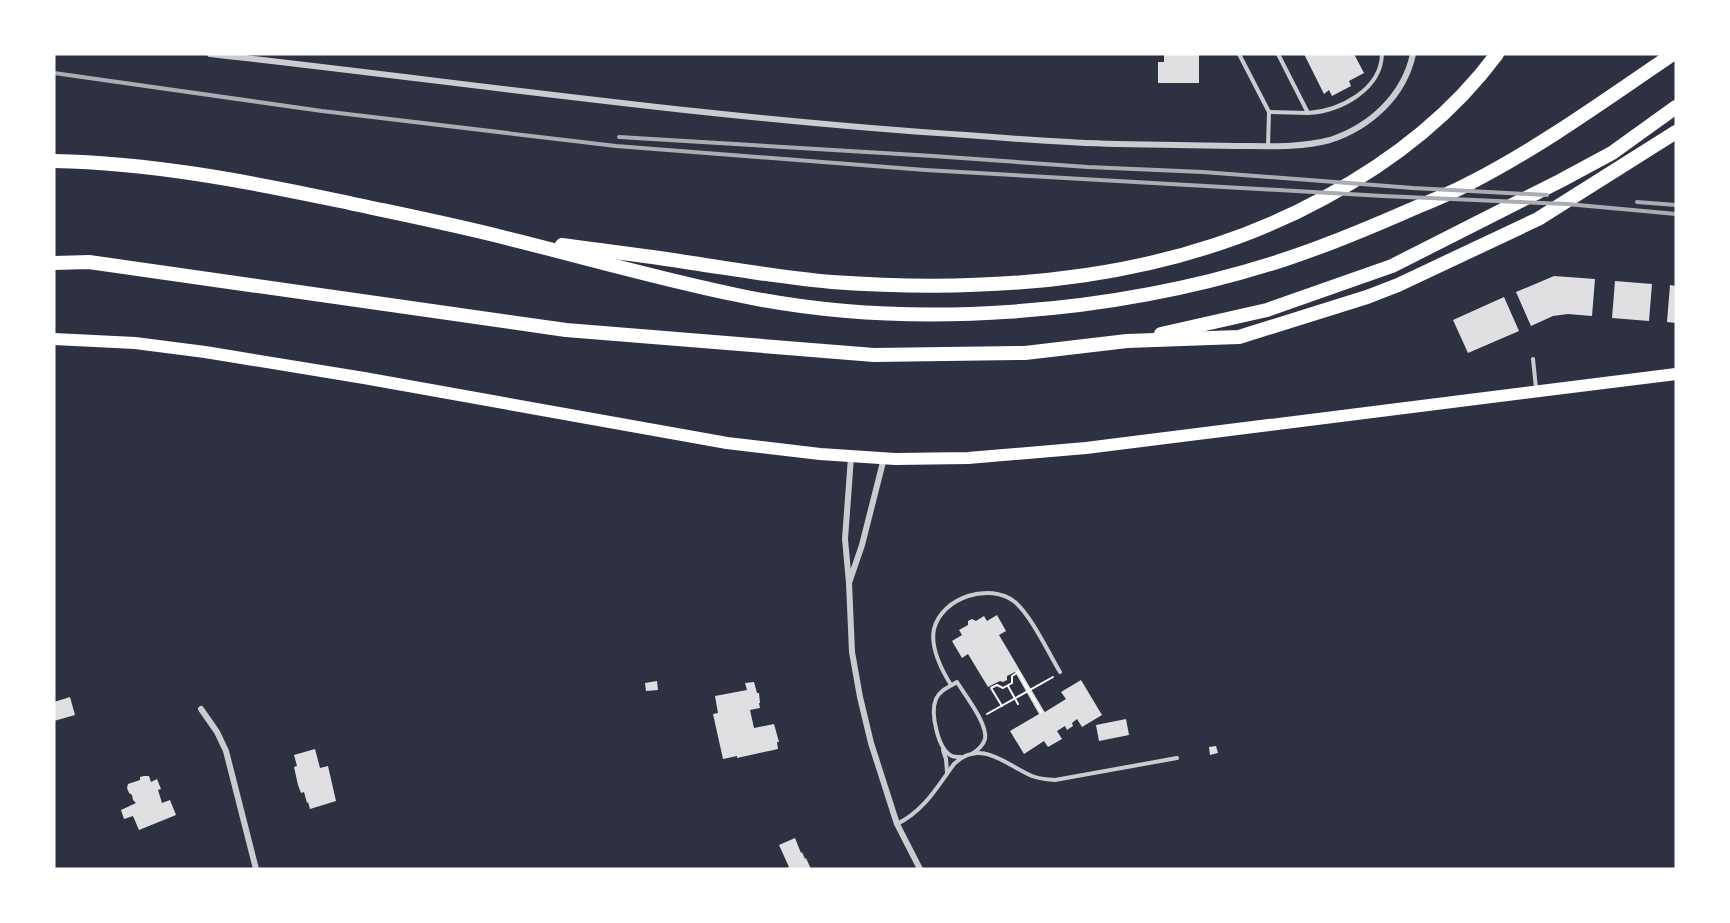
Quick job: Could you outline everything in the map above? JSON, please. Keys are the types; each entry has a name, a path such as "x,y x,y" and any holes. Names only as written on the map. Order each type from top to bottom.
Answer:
{"highway":[{"path":"501,236 832,282 944,286 1009,283 1063,278 1136,266 1199,251 1268,226 1334,193 1417,138 1454,104 1497,54"},
{"path":"54,161 150,167 244,181 501,236 644,274 764,300 821,308 910,313 1009,311 1107,301 1187,286 1288,259 1385,221 1472,183 1566,127 1673,54"},
{"path":"1127,341 1267,310 1392,266 1612,153 1676,107"},
{"path":"54,263 89,262 566,330 874,355 1025,353 1127,341 1239,337 1398,285 1538,219 1676,132"}],"main road":[{"path":"54,339 135,344 205,352 716,441 778,450 884,458 968,458 1043,452 1676,374"}],"street":[{"path":"210,54 249,56 617,102 864,129 1072,143 1268,146 1327,141 1358,128 1386,106 1396,93 1405,79 1413,54"},
{"path":"851,457 844,539 849,583 852,652 871,743 897,824 920,869"},
{"path":"849,583 864,538 884,458"},
{"path":"201,709 217,732 226,751 256,869"}],"lane":[{"path":"1239,54 1269,112 1268,146"},
{"path":"1278,54 1308,113"},
{"path":"1269,112 1325,111 1361,93 1377,74 1383,54"},
{"path":"1533,359 1536,391"},
{"path":"951,685 939,664 934,629 943,612 951,605 960,599 979,593 1001,595 1017,605 1028,618 1060,672"},
{"path":"947,774 946,759 933,712 939,693 957,682 980,718 985,733 981,747 972,754"},
{"path":"941,743 952,757 972,754 995,756 1030,775 1055,780 1177,758"},
{"path":"897,824 920,809 930,799 954,764 965,756"}],"path":[{"path":"1002,706 991,688 997,685 1003,688 1008,686 1012,683 1012,676 1018,672 1041,712"},
{"path":"980,718 1060,672"},
{"path":"1008,686 1018,704"}],"building":[{"path":"1164,54 1199,54 1199,83 1158,83 1158,62 1164,62"},
{"path":"1304,54 1354,54 1364,73 1349,81 1351,86 1332,96 1329,90 1324,94"},
{"path":"1554,276 1595,279 1592,316 1568,314 1553,316 1531,326 1516,292"},
{"path":"1615,281 1652,284 1649,321 1612,318"},
{"path":"1670,285 1676,286 1676,323 1667,322"},
{"path":"1504,297 1519,331 1468,353 1453,320"},
{"path":"997,615 1006,631 999,635 1045,712 1066,699 1061,692 1081,680 1102,715 1082,727 1077,719 1067,730 1065,726 1057,731 1062,739 1048,747 1044,741 1024,754 1010,731 1039,714 1015,672 1007,676 1007,680 988,687 968,654 962,658 952,641 962,635 959,630 968,625 968,621 972,619 976,621 984,616 987,621"},
{"path":"657,681 658,690 646,691 645,683"},
{"path":"754,682 757,693 759,693 760,708 750,710 754,728 774,724 779,742 777,742 778,749 723,759 713,714 718,713 715,696 747,690 745,683"},
{"path":"70,697 75,715 54,721 54,702"},
{"path":"1126,719 1129,735 1099,741 1096,725"},
{"path":"1216,746 1218,753 1210,755 1209,747"},
{"path":"315,749 320,768 328,766 336,801 310,809 304,792 301,793 298,785 294,755"},
{"path":"149,776 151,782 157,779 161,789 158,790 162,803 170,800 176,815 139,830 133,816 124,819 121,810 136,803 129,793 128,784"},
{"path":"795,838 811,869 784,869 789,867 779,845"}],"railway":[{"path":"54,73 322,111 616,146 925,170 1567,204 1676,214"},
{"path":"619,137 1547,195"},
{"path":"1637,202 1676,205"}]}
